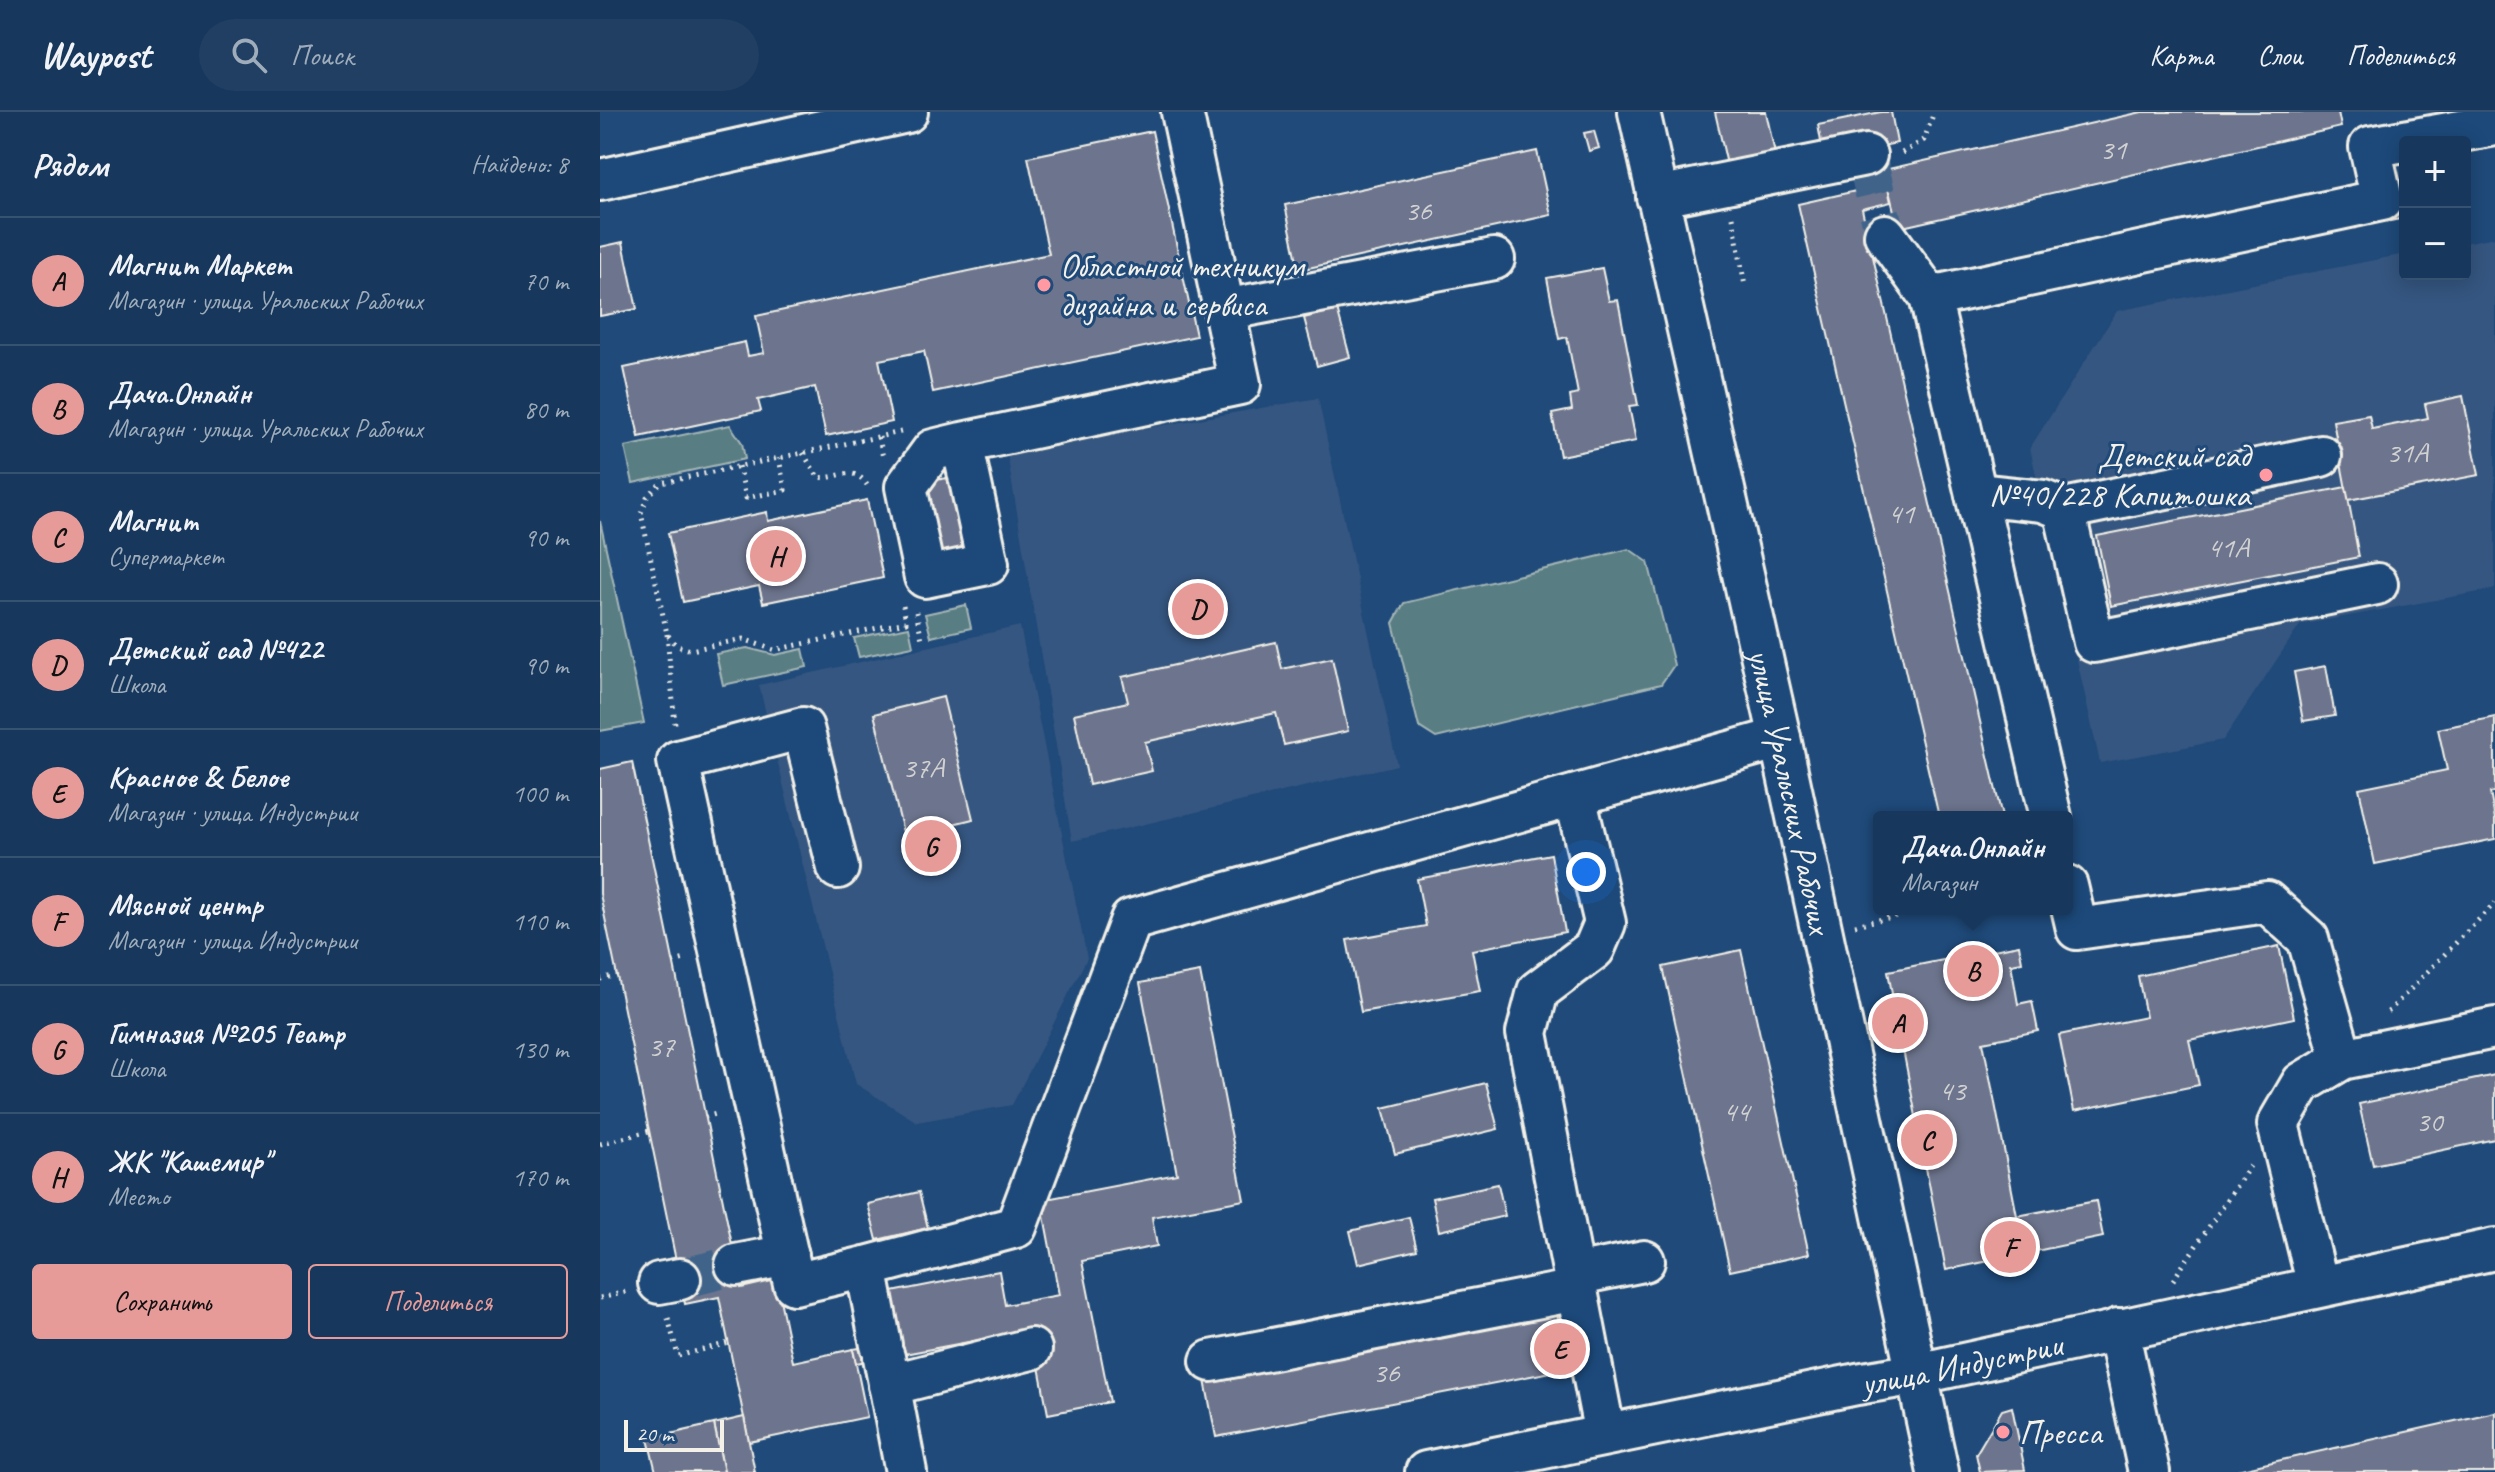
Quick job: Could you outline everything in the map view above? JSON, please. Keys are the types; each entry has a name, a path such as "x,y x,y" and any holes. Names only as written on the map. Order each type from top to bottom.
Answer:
{"street":[{"path":"936,451 1240,384 1182,112"},
{"name":"улица Уральских Рабочих","path":"1639,112 1780,738 1938,1472"},
{"path":"600,180 899,113"},
{"path":"1930,297 2382,200 2370,147 2495,125"},
{"path":"1657,197 1866,155"},
{"path":"1885,235 1930,297 2050,811"},
{"path":"1224,310 1494,259"},
{"path":"1976,494 2043,501 2064,509 2321,456"},
{"path":"2064,509 2094,642 2377,584"},
{"path":"838,868 803,728 678,761 794,1284 1016,1227 1131,920 1780,738"},
{"path":"1575,796 1605,923 1594,949 1538,991 1527,1033 1605,1435"},
{"path":"2073,912 2077,929 2267,902 2308,939 2342,1059"},
{"path":"2318,1286 2278,1124 2302,1083 2342,1059 2495,1028"},
{"name":"улица Индустрии","path":"1426,1472 1917,1374 2495,1249"},
{"path":"736,1265 788,1255"},
{"path":"1211,1361 1575,1282 1644,1261"},
{"path":"866,1267 906,1472"},
{"path":"2131,1327 2149,1472"},
{"path":"885,1362 1031,1349"}],"path":[{"path":"678,761 667,634 641,513 647,497 661,483 803,453 936,451"},
{"path":"803,453 818,477 827,479 845,472 855,475 866,482 872,494"},
{"path":"739,466 746,498 785,490 779,458"},
{"path":"667,634 677,646 691,650 743,639 774,650 906,622 900,591"},
{"path":"2386,1014 2495,903"},
{"path":"1849,926 1901,915"},
{"path":"600,979 617,975"},
{"path":"2131,1327 2278,1124"},
{"path":"600,1144 649,1131"},
{"path":"678,1356 729,1343"}],"shaded area":[{"name":"Детский сад №40/228 Капитошка","path":"2495,237 2495,589 2300,625 2223,740 2100,763 2030,448 2117,311 2399,255 2399,280 2471,280 2471,242"},
{"path":"1318,398 1397,765 1072,841 1007,453"},
{"path":"1020,626 1087,958 1012,1105 917,1122 856,1084 759,685"}],"green space":[{"path":"730,425 742,443 745,459 633,483 625,447"},
{"path":"600,521 644,723 600,731"},
{"path":"1629,549 1648,562 1674,665 1661,684 1436,738 1419,727 1393,623 1404,603"},
{"path":"966,605 971,628 931,637 925,614"},
{"path":"909,627 913,646 859,657 854,638"},
{"path":"747,648 775,655 803,649 807,667 723,685 716,654"}],"building":[{"path":"1715,112 1766,112 1776,158 1728,169"},
{"path":"1891,112 1897,143 1824,158 1818,125"},
{"path":"2142,112 2338,112 2341,127 1898,228 1884,170"},
{"name":"Областной техникум дизайна и сервиса","path":"1152,131 1196,336 933,392 924,351 879,360 892,422 826,436 815,387 758,400 761,411 639,437 624,368 745,342 748,356 764,353 756,316 1049,254 1028,157"},
{"path":"1594,131 1599,148 1589,151 1584,133"},
{"path":"1537,151 1551,215 1299,270 1285,205"},
{"path":"1887,184 1891,202 1862,209 2001,811 1938,811 1798,204"},
{"path":"2399,185 2399,219 2390,221 2383,189"},
{"path":"623,242 637,309 600,316 600,247"},
{"path":"1602,268 1609,301 1618,300 1638,405 1629,406 1636,441 1560,456 1552,414 1572,410 1570,396 1578,394 1567,337 1559,339 1547,278"},
{"path":"1337,309 1350,357 1317,366 1304,318"},
{"path":"2463,396 2479,475 2348,500 2333,421 2369,415 2372,429 2428,418 2425,404"},
{"path":"952,477 967,548 940,553 926,482"},
{"path":"2346,487 2359,557 2111,606 2097,536"},
{"path":"867,500 883,578 763,603 759,586 683,602 668,533 767,512 768,521"},
{"path":"1276,642 1282,669 1332,658 1348,731 1284,745 1276,713 1145,742 1152,771 1089,785 1074,714 1128,702 1122,677"},
{"path":"2326,666 2335,716 2303,721 2294,672"},
{"path":"943,697 973,819 904,836 874,714"},
{"path":"2495,717 2495,792 2490,793 2495,839 2375,864 2359,788 2447,770 2438,729"},
{"path":"632,762 741,1288 776,1280 793,1362 853,1349 867,1417 749,1442 719,1297 685,1304 600,894 600,769"},
{"path":"1551,854 1565,932 1472,950 1480,991 1361,1012 1347,940 1426,926 1417,879"},
{"path":"2019,945 2022,962 2011,964 2018,1004 2032,1001 2038,1031 1983,1042 2017,1216 2096,1201 2103,1237 1946,1270 1926,1168 1908,1155 1920,1137 1900,1034 1882,1023 1894,1005 1888,971"},
{"path":"2279,946 2294,1018 2189,1040 2199,1085 2074,1111 2059,1035 2146,1017 2138,976"},
{"path":"1741,950 1809,1254 1730,1271 1663,967"},
{"path":"1200,972 1244,1200 1152,1217 1157,1246 1082,1261 1110,1402 1048,1414 1032,1330 899,1355 887,1293 999,1271 1005,1305 1059,1295 1041,1200 1177,1174 1140,983"},
{"path":"2495,1075 2495,1139 2373,1165 2359,1104"},
{"path":"1486,1083 1498,1129 1395,1154 1383,1108"},
{"path":"1498,1184 1505,1216 1439,1231 1432,1198"},
{"path":"919,1192 928,1228 877,1240 868,1204"},
{"path":"1409,1217 1417,1250 1358,1264 1350,1231"},
{"path":"1556,1308 1567,1369 1216,1437 1204,1375"},
{"path":"897,1342 899,1355 856,1363 853,1349"},
{"name":"Пресса","path":"2012,1407 2025,1470 1980,1472 1976,1454 2002,1410"},
{"path":"2495,1412 2495,1472 2228,1472"},
{"path":"744,1417 755,1472 724,1472 714,1424"},
{"path":"714,1424 724,1472 656,1472 648,1439"}],"tunnel":[{"path":"1866,155 1885,235"},
{"path":"680,1279 736,1265"}],"place":[{"name":"Областной техникум дизайна и сервиса","path":"1044,285"},
{"name":"Детский сад №40/228 Капитошка","path":"2266,475"},
{"name":"ЖК \"Кашемир\"","path":"776,556"},
{"name":"Детский сад №422","path":"1198,609"},
{"name":"Гимназия №205 Театр","path":"931,846"},
{"name":"Дача.Онлайн","path":"1973,971"},
{"name":"Магнит Маркет","path":"1898,1023"},
{"name":"Магнит","path":"1927,1140"},
{"name":"Мясной центр","path":"2010,1247"},
{"name":"Красное & Белое","path":"1560,1349"},
{"name":"Пресса","path":"2003,1432"}]}
